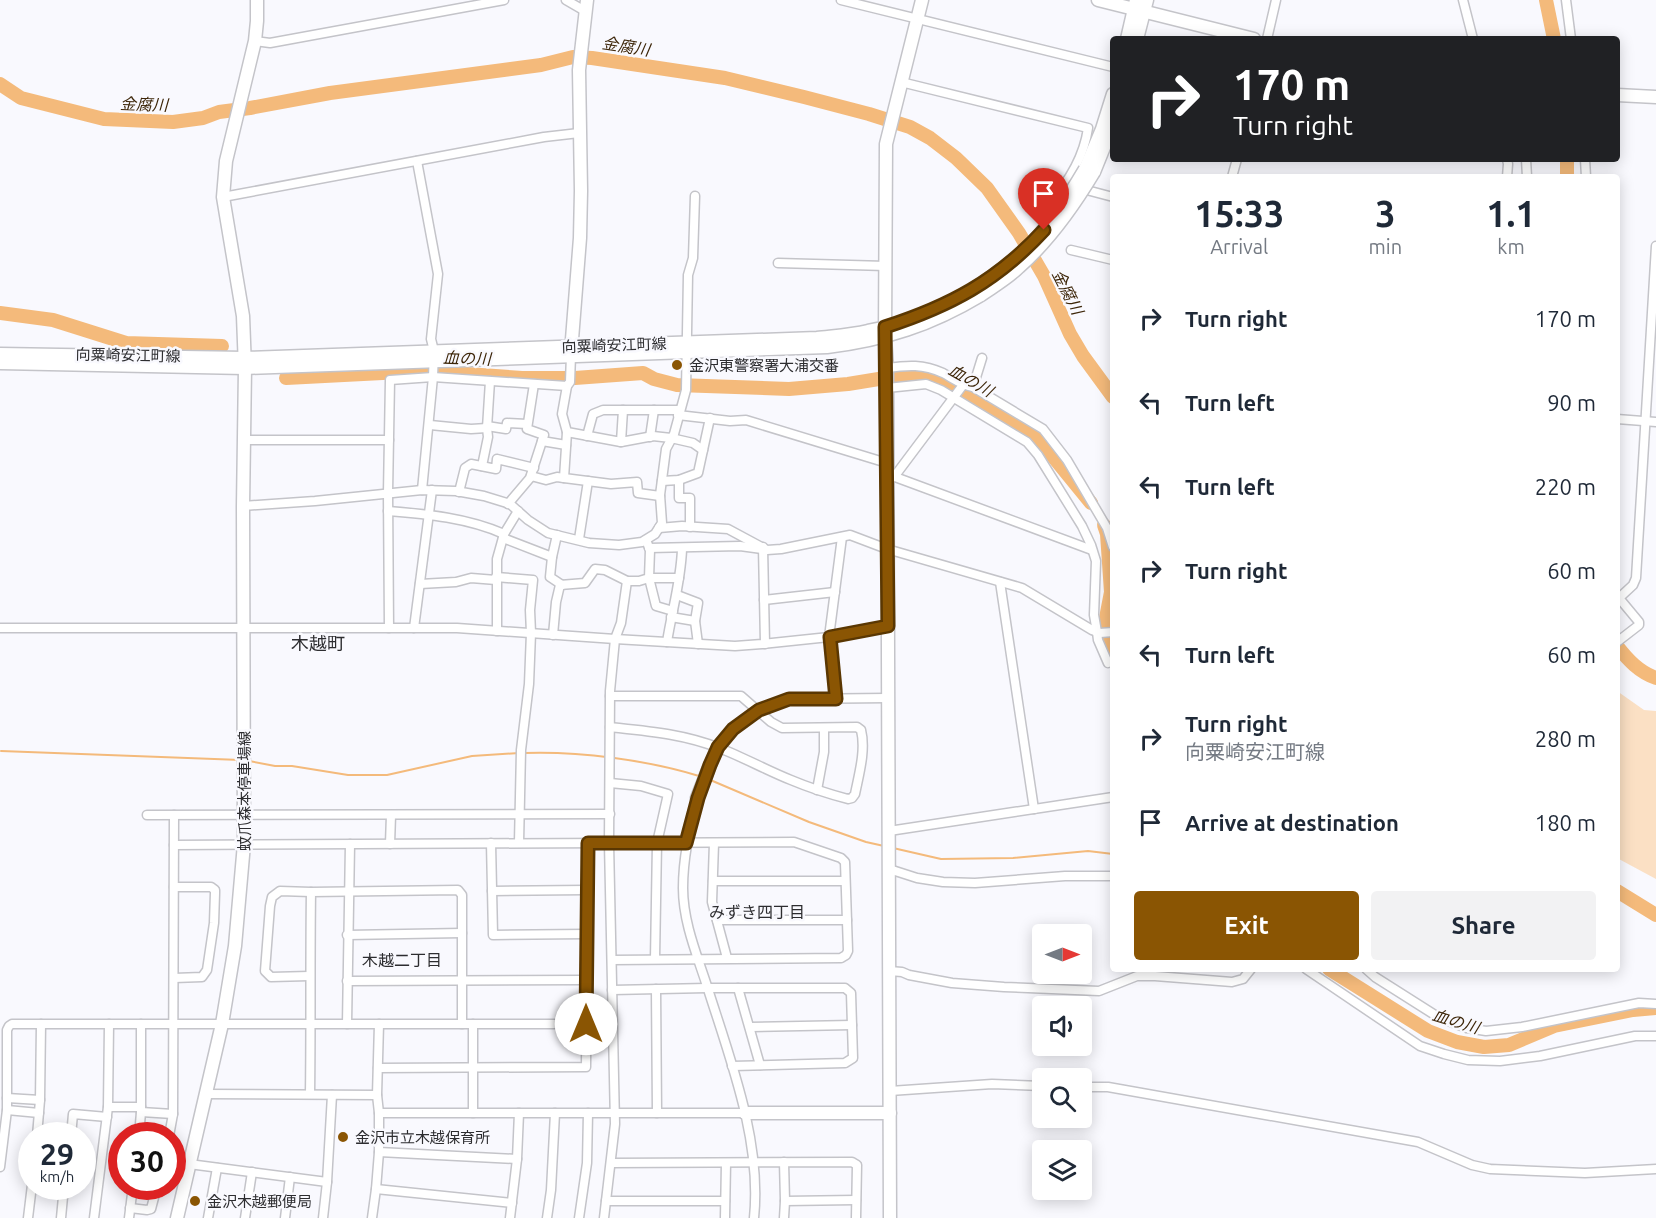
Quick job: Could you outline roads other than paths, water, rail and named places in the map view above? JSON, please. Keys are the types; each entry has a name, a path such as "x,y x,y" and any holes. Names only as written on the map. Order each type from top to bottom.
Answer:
{"main road":[{"name":"蚊爪森本停車場線","path":"177,1218 222,1024 235,945 244,844 245,363 243,316 223,197 226,161 255,41 257,0"},
{"path":"890,1218 886,144 922,0"},
{"path":"1098,0 1140,5 1244,36"},
{"path":"571,351 580,238 579,70 586,5"},
{"path":"1128,36 1140,5"},
{"path":"1137,36 1140,5"},
{"path":"1620,95 1656,97"},
{"name":"向粟崎安江町線","path":"1089,170 1110,104"},
{"name":"向粟崎安江町線","path":"0,363 245,363 687,347 827,347 857,344 885,332 939,318 1018,269 1040,248 1070,210 1110,131"},
{"name":"向粟崎安江町線","path":"0,354 245,363"},
{"path":"698,798 710,765"},
{"path":"745,1113 890,1113"}],"street":[{"path":"255,41 270,43 504,0"},
{"path":"566,0 586,5"},
{"path":"841,0 1110,67"},
{"path":"1268,36 1276,0"},
{"path":"1463,0 1472,36"},
{"path":"1566,0 1571,36"},
{"path":"901,82 1088,128 1087,139 1074,169 1048,205"},
{"path":"223,197 544,137 579,134"},
{"path":"417,160 438,274 431,339 434,357 430,425 422,490"},
{"path":"1064,184 1110,196"},
{"path":"695,196 693,258 688,275 686,384 666,449 660,496 662,523 648,544 649,578 656,606 695,621"},
{"path":"1620,595 1633,585 1636,578 1656,246"},
{"path":"1071,250 1110,259"},
{"path":"778,263 886,266"},
{"path":"564,478 567,432 562,414 569,381 571,351"},
{"path":"974,387 982,358"},
{"path":"886,368 908,365 925,366 962,385 974,387 1043,429 1067,460 1107,528 1110,538"},
{"path":"389,628 390,380 433,377 534,384 569,381"},
{"path":"482,466 488,437 490,381"},
{"path":"508,504 532,472 544,435 527,429 534,384"},
{"path":"887,387 926,384 941,390 1027,442 1038,455 1082,526 1096,561 1094,615 1098,640 1108,663"},
{"path":"889,471 954,398 962,385"},
{"path":"587,436 593,414 603,410 654,410 730,421 746,420 889,471 1092,550"},
{"path":"621,442 623,410"},
{"path":"650,437 654,410"},
{"path":"662,481 679,480 698,473 710,418"},
{"path":"1620,419 1656,422"},
{"path":"430,425 471,429 487,427 506,429 507,423 528,424"},
{"path":"567,432 621,442 650,437 671,438 693,443 703,450"},
{"path":"244,440 389,440"},
{"path":"542,441 566,446"},
{"path":"459,492 465,468 471,464 496,469 497,459 532,472 546,480 557,477 611,484 637,482 638,493 660,496"},
{"path":"679,480 679,498 690,498 690,527"},
{"path":"579,540 588,481"},
{"path":"243,506 422,490 459,492 484,496 508,504 548,533 590,543 619,545 642,542 682,549 699,546 763,548"},
{"path":"414,628 432,490"},
{"path":"388,511 429,514 490,528 503,536 552,556"},
{"path":"497,631 496,560 503,536 518,511"},
{"path":"659,528 728,529 767,550 850,536 1022,588 1098,632 1110,632"},
{"path":"550,577 557,534"},
{"path":"836,699 830,637 842,537"},
{"path":"763,548 765,644"},
{"path":"667,642 677,596 682,549"},
{"path":"420,584 456,582 471,578 533,580 550,577 562,585 585,583 595,569 605,570 627,581 679,578"},
{"path":"519,843 520,768 529,684 530,610 533,580"},
{"path":"604,1218 615,1124 609,843 609,691 615,639 621,624 627,581"},
{"path":"1000,582 1034,809"},
{"path":"553,635 556,602 560,585 562,585"},
{"path":"764,600 835,592"},
{"path":"677,596 698,603 695,621 698,644"},
{"path":"1620,599 1639,622 1639,625 1620,640"},
{"path":"0,628 457,628 735,646 830,637 888,626"},
{"path":"610,696 741,696 771,722 782,728 857,728 861,730 862,736 861,764 855,794 848,800 817,790 718,747 686,737 610,727"},
{"path":"710,765 718,747 733,729 759,710 789,699 888,698"},
{"path":"817,790 824,752 824,728"},
{"path":"609,783 641,786 668,794 657,843 655,959"},
{"path":"889,835 1110,797"},
{"path":"698,798 686,843 683,889 687,924 745,1113 754,1162 756,1200 754,1218"},
{"path":"390,814 390,844"},
{"path":"147,815 609,814"},
{"path":"172,1122 174,815"},
{"path":"174,845 794,842 841,858 845,862 848,951 841,958 612,960"},
{"path":"491,843 493,935 587,934"},
{"path":"378,1068 586,1067 588,843"},
{"path":"714,843 712,902 727,958"},
{"path":"347,1024 350,844"},
{"path":"889,869 917,878 943,882 975,883 1065,876 1110,876"},
{"path":"713,880 845,881"},
{"path":"174,887 211,887 215,890 214,923 206,972 199,978 174,978"},
{"path":"309,976 271,977 265,971 270,906 272,897 280,891 458,890 462,895 462,1024"},
{"path":"492,891 587,890"},
{"path":"310,892 310,1095"},
{"path":"717,920 847,920"},
{"path":"347,935 462,933"},
{"path":"889,971 952,983 1099,991 1137,976 1232,982 1243,979 1249,972"},
{"path":"1310,972 1420,1046 1468,1060 1500,1061 1540,1056 1635,1036 1656,1036"},
{"path":"1369,972 1438,1017 1467,1028 1486,1031 1522,1027 1639,1003 1656,1004"},
{"path":"347,981 586,980"},
{"path":"738,988 760,1065"},
{"path":"656,989 657,1113"},
{"path":"612,990 848,989 851,993 853,1058 849,1062 732,1066"},
{"path":"0,1167 7,1110 3,1063 7,1030 12,1024 586,1024"},
{"path":"38,1122 41,1024"},
{"path":"94,1218 108,1112 109,1024"},
{"path":"140,1122 141,1024"},
{"path":"372,1218 379,1152 377,1095 379,1024"},
{"path":"473,1024 473,1113"},
{"path":"750,1027 852,1024"},
{"path":"890,1091 992,1084 1032,1086"},
{"path":"1092,1087 1108,1087 1418,1142 1490,1169 1585,1173 1656,1169"},
{"path":"205,1094 377,1095"},
{"path":"323,1218 332,1095"},
{"path":"7,1098 40,1100"},
{"path":"7,1110 39,1113"},
{"path":"72,1122 73,1114 141,1110 173,1114"},
{"path":"379,1113 745,1113"},
{"path":"510,1218 517,1159 519,1113"},
{"path":"547,1218 551,1190 555,1113"},
{"path":"579,1218 587,1163 588,1113"},
{"path":"379,1152 517,1159"},
{"path":"611,1162 852,1162 857,1165 856,1218"},
{"path":"725,1218 726,1162"},
{"path":"784,1162 784,1218"},
{"path":"189,1164 327,1182"},
{"path":"208,1218 217,1168"},
{"path":"245,1218 252,1172"},
{"path":"285,1218 290,1177"},
{"path":"376,1189 512,1203"},
{"path":"28,1218 30,1200"},
{"path":"61,1218 63,1200"},
{"path":"130,1213 151,1209 153,1200"},
{"path":"785,1201 856,1200"},
{"path":"606,1201 725,1201"}],"waterway":[{"path":"1546,0 1553,36"},
{"name":"金腐川","path":"0,84 21,98 104,119 173,122 330,93 541,65 573,57 725,78 869,114 910,127 930,138 956,158 987,188 1019,233 1044,276 1070,334 1110,393"},
{"path":"1567,162 1567,174"},
{"name":"血の川","path":"0,313 53,320 126,343 222,346"},
{"name":"血の川","path":"286,378 402,372 439,372 522,378 575,378 643,373 654,379 677,385 789,389 848,384 897,376 926,375 1015,421 1038,438 1091,503"},
{"name":"血の川","path":"1104,525 1107,534 1110,578"},
{"name":"血の川","path":"1110,597 1105,623 1110,640"},
{"path":"1620,650 1634,665 1656,678"},
{"path":"1,751 241,760"},
{"path":"249,761 348,775 387,775 472,756 519,753"},
{"path":"524,753 613,758 657,765 699,776"},
{"path":"708,779 809,822 884,846"},
{"path":"893,848 941,859 1013,858 1088,851 1110,854"},
{"name":"金腐川","path":"1620,893 1656,915"},
{"name":"血の川","path":"1334,972 1428,1031 1457,1042 1484,1047 1509,1045 1554,1026 1633,1010 1656,1008"}],"place":[{"name":"金沢東警察署大浦交番","path":"677,365"},
{"name":"金沢市立木越保育所","path":"343,1137"},
{"name":"金沢木越郵便局","path":"195,1201"}],"district":[{"name":"木越町","path":"318,643"},
{"name":"みずき四丁目","path":"757,912"},
{"name":"木越二丁目","path":"402,960"}]}
